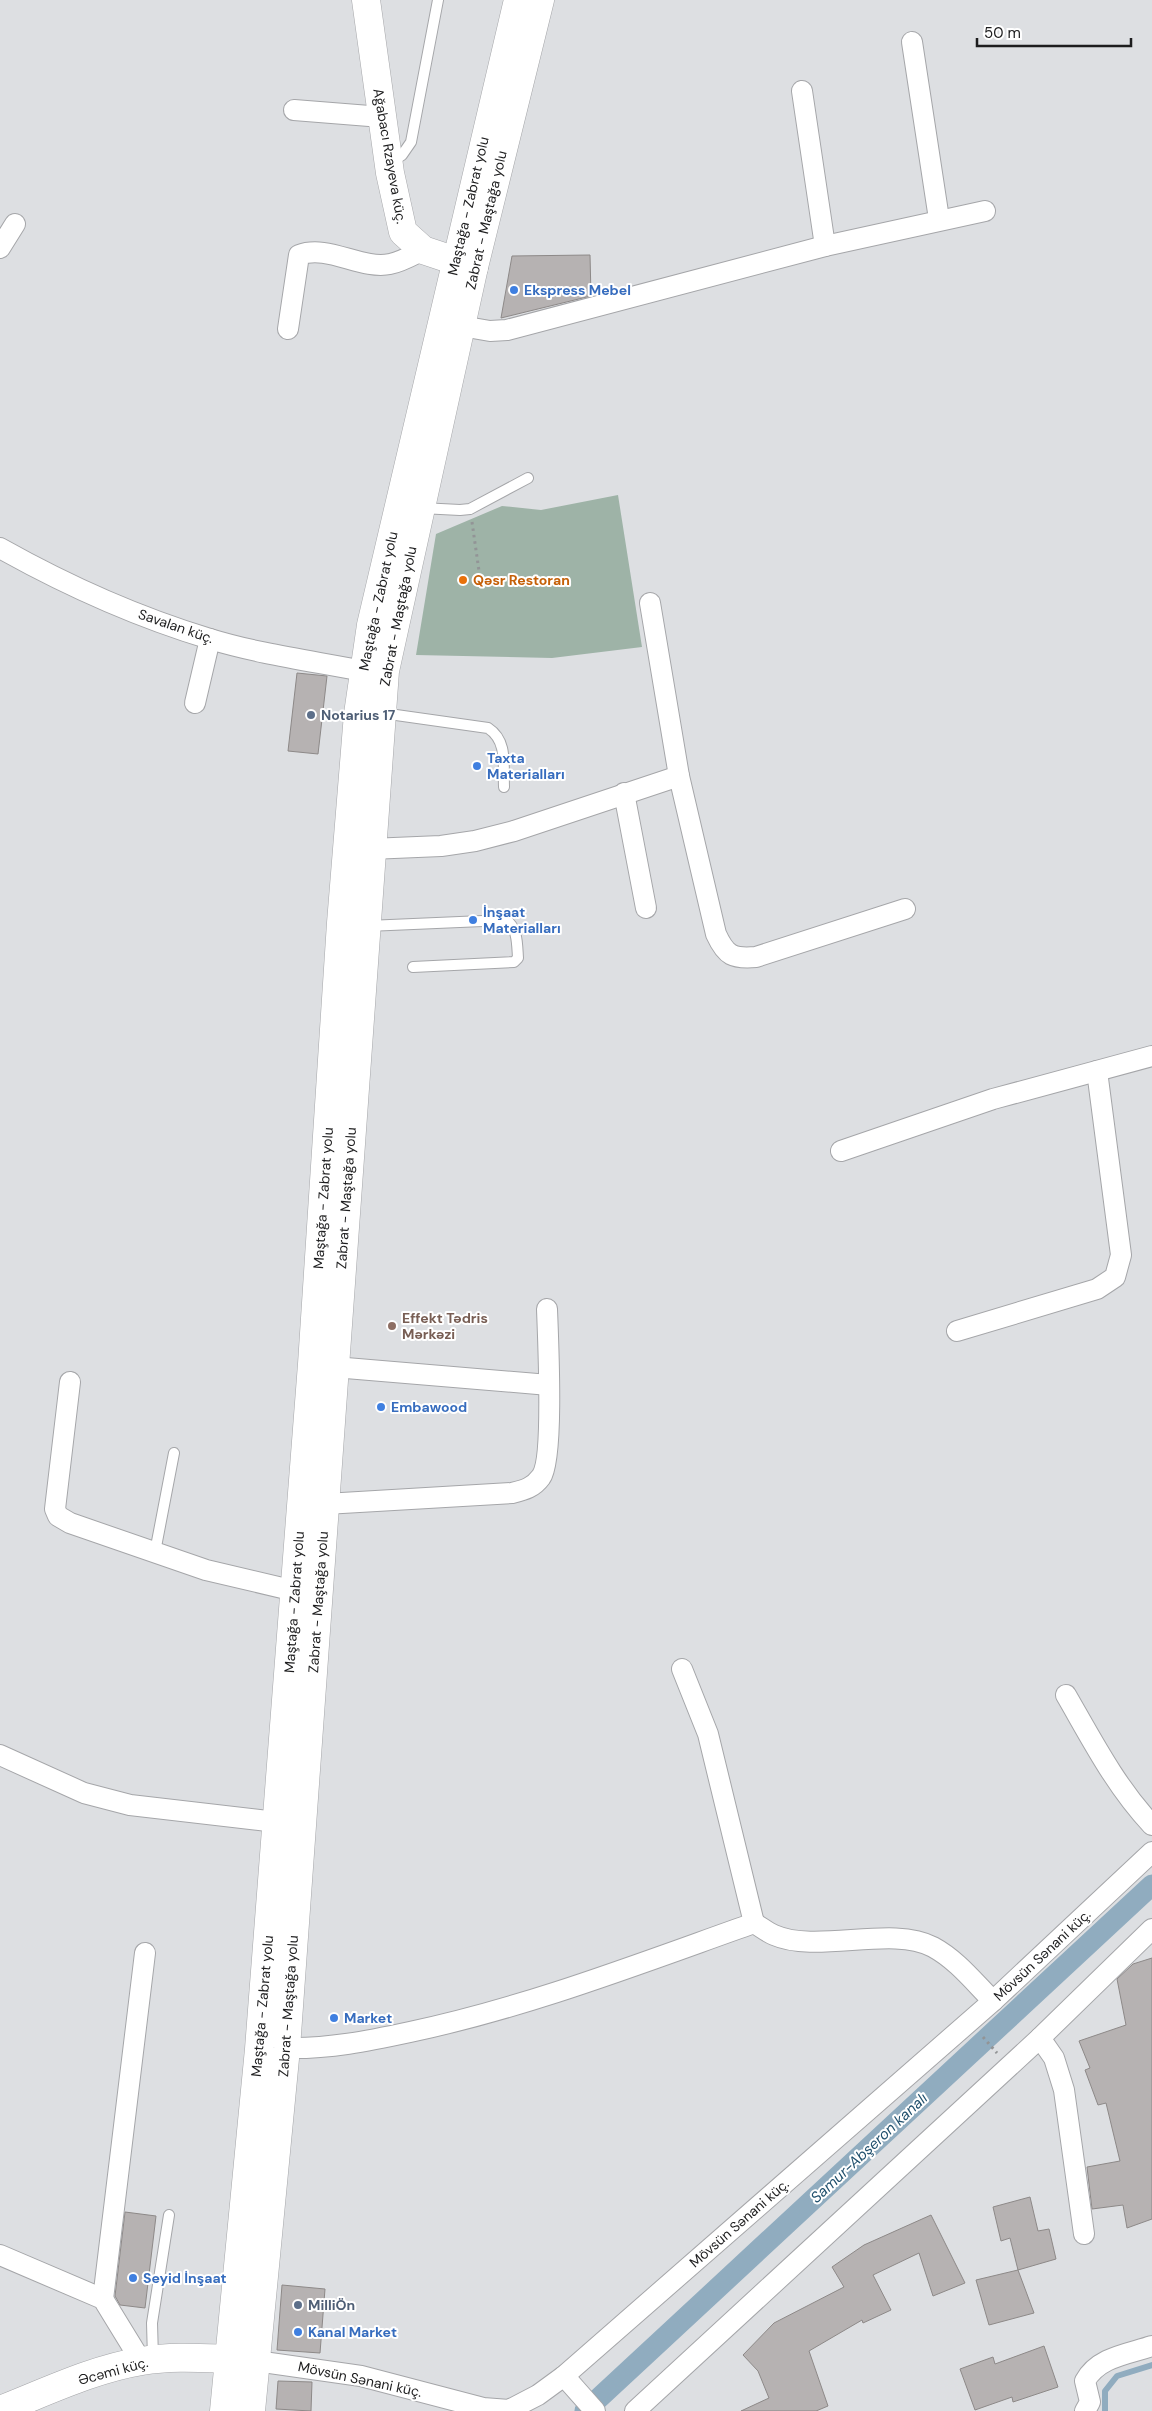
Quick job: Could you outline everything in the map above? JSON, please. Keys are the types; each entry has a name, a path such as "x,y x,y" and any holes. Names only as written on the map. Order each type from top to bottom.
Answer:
{"main road":[{"name":"Ağabacı Rzayeva küç.","path":"366,0 389,164 397,211 403,232 422,250 465,265"},
{"name":"Maştağa - Zabrat yolu","path":"224,2411 243,2360 260,2049 276,1822 295,1590 341,923 363,671 373,615 465,265 518,0"},
{"name":"Zabrat - Maştağa yolu","path":"251,2411 243,2360 286,2048 300,1826 325,1504 370,849 385,671 392,631 461,326 465,265 540,0"},
{"name":"Əcəmi küç.","path":"0,2410 101,2371 148,2360 178,2357 243,2360"}],"street":[{"path":"912,42 939,219"},
{"path":"802,91 825,246"},
{"path":"294,110 382,117"},
{"path":"461,326 490,331 507,330 825,246 939,219 985,211"},
{"path":"0,248 15,224"},
{"path":"288,329 299,255 310,251 390,264 422,250"},
{"name":"Savalan küç.","path":"0,548 61,580 147,617 210,639 363,671"},
{"path":"650,603 678,776 716,934 723,949 737,958 756,958 905,908"},
{"path":"195,704 210,639"},
{"path":"370,849 441,846 475,841 514,831 678,776"},
{"path":"624,793 646,908"},
{"path":"842,1151 993,1099 1152,1056"},
{"path":"957,1331 1097,1289 1115,1277 1122,1255 1097,1072"},
{"path":"325,1504 512,1493 531,1488 542,1476 546,1461 550,1385 547,1309"},
{"path":"334,1367 550,1385"},
{"path":"70,1382 55,1509 58,1516 70,1523 206,1570 295,1590"},
{"path":"682,1669 708,1734 754,1923 774,1936 800,1941 902,1940 932,1946 958,1964 993,2001"},
{"path":"1066,1695 1110,1771 1135,1808 1152,1825"},
{"path":"0,1755 84,1793 130,1805 276,1822"},
{"name":"Mövsün Sənani küç.","path":"243,2360 361,2376 483,2408 509,2410 538,2395 564,2376 993,2001 1152,1852"},
{"path":"286,2048 320,2049 345,2046 462,2021 535,2000 754,1923"},
{"path":"635,2411 1040,2038 1152,1929"},
{"path":"103,2299 145,1953"},
{"path":"1040,2038 1054,2058 1064,2090 1084,2234"},
{"path":"0,2255 103,2299 148,2360"},
{"path":"1085,2411 1090,2402 1085,2381 1090,2372 1100,2362 1152,2346"},
{"path":"564,2376 595,2411"}],"lane":[{"path":"389,164 402,155 410,142 438,0"},
{"path":"420,508 470,509 528,478"},
{"path":"381,712 488,728 498,734 503,747 504,787"},
{"path":"366,926 506,920 512,924 516,934 518,958 514,962 413,967"},
{"path":"155,1552 174,1453"},
{"path":"148,2360 168,2215"}],"path":[{"path":"470,509 479,572"},
{"path":"969,2021 1009,2066"}],"green space":[{"path":"618,495 642,647 552,658 416,655 436,534 502,506 541,510"}],"building":[{"path":"590,255 591,296 501,318 512,256"},
{"path":"297,673 327,676 318,754 288,751"},
{"path":"1152,1958 1152,2219 1127,2228 1123,2205 1092,2209 1087,2167 1120,2161 1106,2103 1098,2105 1085,2070 1090,2068 1079,2041 1126,2025 1117,1979 1133,1964"},
{"path":"1030,2197 1038,2231 1049,2229 1056,2259 1018,2270 1010,2238 1001,2241 993,2207"},
{"path":"125,2212 156,2216 145,2308 120,2305 115,2296"},
{"path":"931,2215 965,2283 933,2296 919,2253 873,2275 891,2310 863,2323 862,2320 809,2351 828,2406 816,2411 741,2411 769,2398 758,2371 743,2355 774,2323 844,2287 832,2267 864,2245"},
{"path":"1018,2270 1034,2313 989,2325 976,2280"},
{"path":"282,2285 325,2289 320,2353 277,2350"},
{"path":"1044,2346 1058,2387 1013,2402 1012,2397 975,2410 960,2369 993,2357 995,2364"},
{"path":"278,2381 312,2382 311,2411 276,2409"}],"waterway":[{"name":"Samur-Abşeron kanalı","path":"585,2411 1152,1885"},
{"path":"1105,2411 1105,2391 1117,2376 1152,2365"}],"place":[{"name":"Ekspress Mebel","path":"514,290"},
{"name":"Qəsr Restoran","path":"463,580"},
{"name":"Notarius 17","path":"311,715"},
{"name":"Taxta Materialları","path":"477,766"},
{"name":"İnşaat Materialları","path":"473,920"},
{"name":"Effekt Tədris Mərkəzi","path":"392,1326"},
{"name":"Embawood","path":"381,1407"},
{"name":"Market","path":"334,2018"},
{"name":"Seyid İnşaat","path":"133,2278"},
{"name":"MilliÖn","path":"298,2305"},
{"name":"Kanal Market","path":"298,2332"}]}
